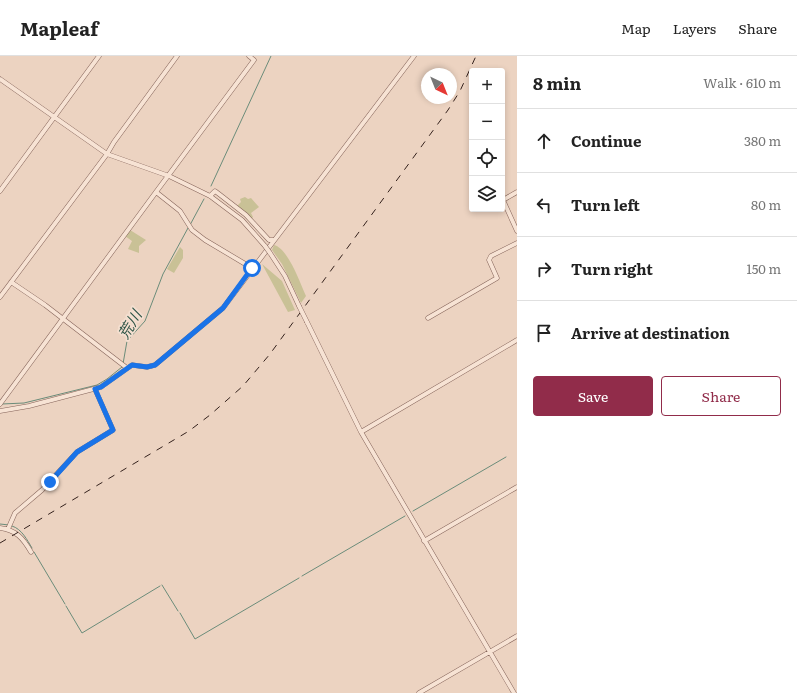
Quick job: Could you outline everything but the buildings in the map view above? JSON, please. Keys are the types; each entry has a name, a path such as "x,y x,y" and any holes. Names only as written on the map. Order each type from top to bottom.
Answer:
{"street":[{"path":"0,191 99,56"},
{"path":"0,297 107,154 114,142 177,56"},
{"path":"0,403 254,60 249,56"},
{"path":"11,282 125,365 151,366 160,361 223,308 273,240 414,56"},
{"path":"1,81 107,154 169,176 210,196 242,220 265,246 285,276 361,432 514,693"},
{"path":"210,196 215,191 246,215 269,240 273,240"},
{"path":"156,192 180,211 190,227 205,240 252,268"},
{"path":"517,192 503,200 517,231"},
{"path":"428,318 497,278 489,260 491,256 517,243"},
{"path":"0,287 5,290"},
{"path":"361,432 517,340"},
{"path":"0,411 29,406 101,387 125,365"},
{"path":"8,527 14,513 42,490 77,452 113,430 95,389"},
{"path":"424,541 517,487"},
{"path":"0,528 8,527 23,538 31,552"},
{"path":"419,693 517,636"}],"shaded area":[{"path":"245,197 248,199 251,198 259,207 251,213 253,217 251,219 237,206 241,202 240,199"},
{"path":"130,230 146,240 139,246 139,253 128,249 132,241 125,236"},
{"path":"274,245 284,252 297,275 306,296 301,303 282,264 272,250"},
{"path":"180,247 183,250 183,258 174,273 167,269"},
{"path":"262,264 282,281 295,310 288,312"}],"waterway":[{"name":"荒川","path":"211,186 271,56"},
{"name":"荒川","path":"190,225 204,199"},
{"name":"荒川","path":"123,364 127,341 145,321 163,274 188,228"},
{"name":"荒川","path":"2,404 24,403 97,385 122,367"},
{"path":"413,511 506,457"},
{"path":"302,576 405,516"},
{"path":"0,524 9,525"},
{"path":"12,526 16,527 21,532 32,548"},
{"path":"34,552 65,604"},
{"path":"180,613 195,639 299,578"},
{"path":"162,585 178,611"},
{"path":"66,606 82,633 160,586"}],"railway":[{"path":"0,543 189,431 243,386 270,354 448,110 460,91 476,56"}],"route":[{"path":"50,482 84,446 113,430 95,389 101,387 132,365 147,367 155,365 223,308 252,268"}]}
